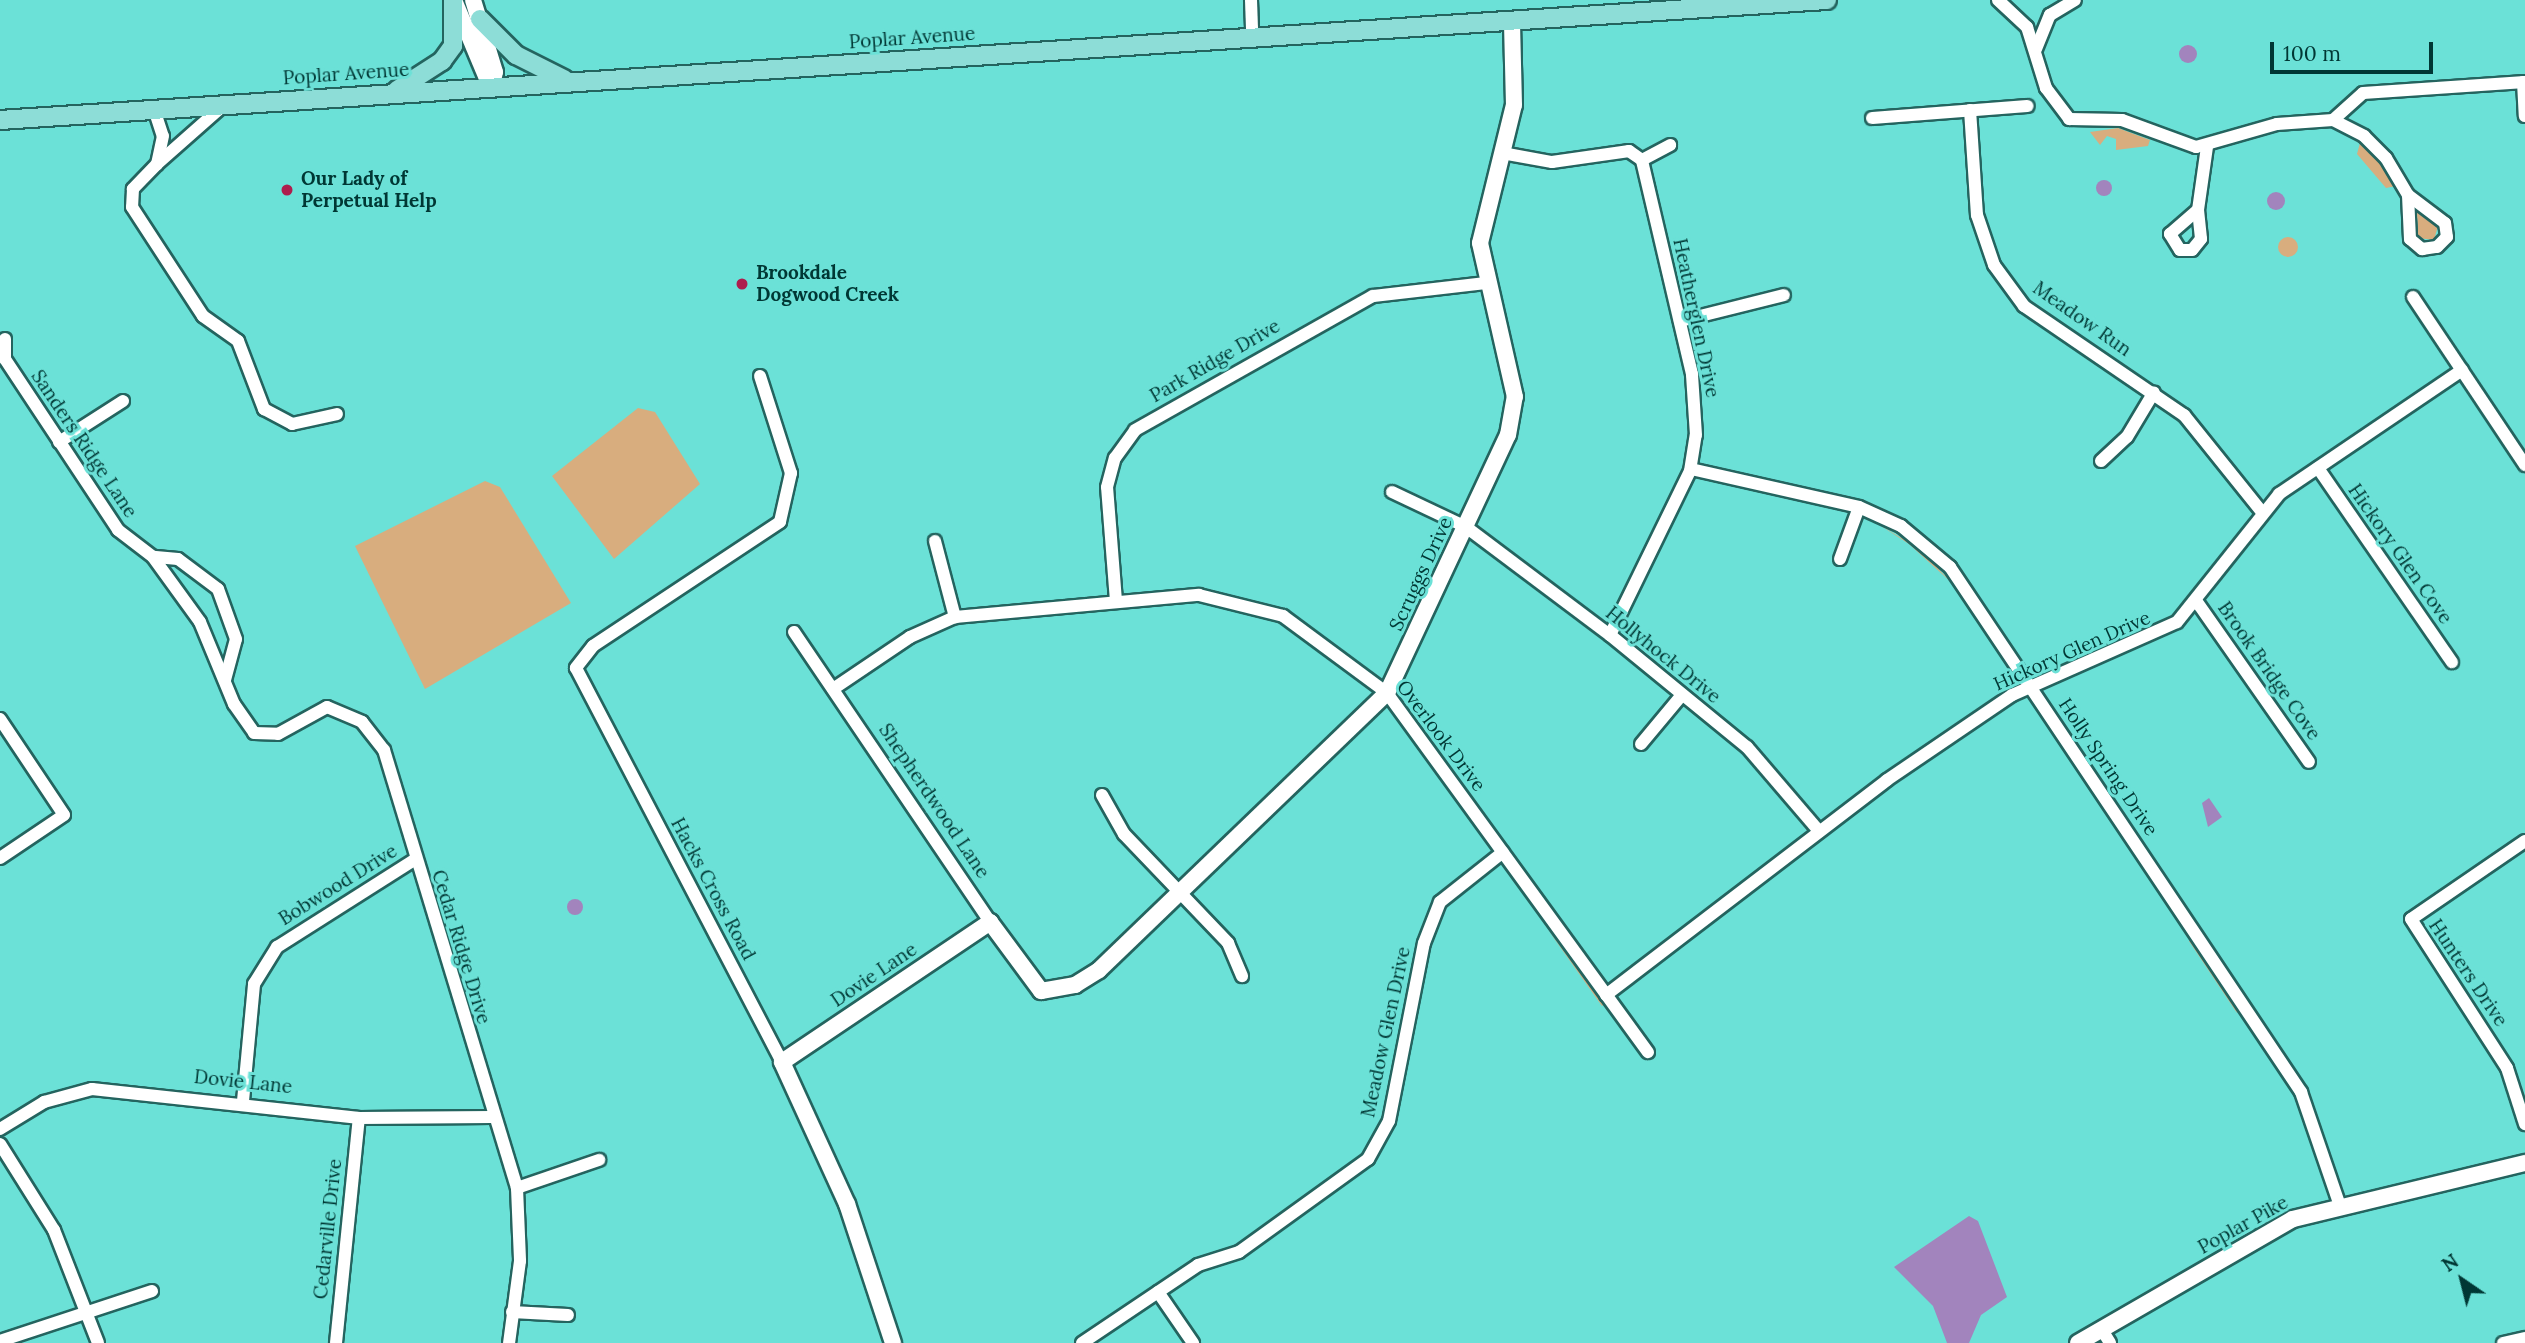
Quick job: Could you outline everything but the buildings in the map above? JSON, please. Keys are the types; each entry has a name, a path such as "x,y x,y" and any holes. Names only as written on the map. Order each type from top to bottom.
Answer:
{"main road":[{"path":"394,92 442,61 453,46 453,0"},
{"name":"Poplar Avenue","path":"0,120 394,92 491,88 1827,0"},
{"path":"480,19 516,55 568,81"}],"street":[{"path":"453,0 491,88"},
{"path":"473,0 495,72 491,88"},
{"path":"1251,0 1252,38"},
{"path":"1998,0 2021,19 2036,49 2046,88 2069,119 2122,120 2207,147 2277,124 2333,120 2376,146 2408,195"},
{"path":"2036,49 2050,15 2075,0"},
{"name":"Scruggs Drive","path":"1041,991 1075,985 1099,970 1387,694 1508,435 1515,397 1486,283 1480,243 1516,88 1511,22"},
{"path":"2333,120 2358,95 2382,91 2524,82 2525,116"},
{"path":"225,104 133,189 132,207 203,316 238,341 264,409 292,424 337,414"},
{"path":"1871,118 2028,106"},
{"path":"154,108 163,135 157,164"},
{"name":"Meadow Run","path":"1970,110 1977,215 1994,265 2024,306 2154,392 2184,415 2262,512"},
{"path":"1502,153 1552,162 1629,151 1642,160 1670,145"},
{"path":"2198,209 2207,147"},
{"name":"Heatherglen Drive","path":"1610,635 1690,469 1696,406 1680,321 1642,160"},
{"name":"Park Ridge Drive","path":"1116,601 1107,487 1115,458 1135,430 1373,296 1486,283"},
{"path":"1680,321 1784,295"},
{"path":"2413,297 2525,465"},
{"name":"Sanders Ridge Lane","path":"5,339 5,359 118,530 153,557 200,622 234,704"},
{"name":"Hickory Glen Drive","path":"1606,995 1819,831 2031,687 2159,633 2197,601 2262,512 2318,468 2462,370"},
{"name":"Hacks Cross Road","path":"760,376 791,474 784,514 761,540 593,646 576,668 782,1062 846,1200 893,1343"},
{"path":"2101,461 2127,437 2154,392"},
{"path":"59,442 123,401"},
{"name":"Hickory Glen Cove","path":"2318,468 2452,662"},
{"name":"Holly Spring Drive","path":"1690,469 1859,507 1901,526 1950,567 2301,1092 2339,1203"},
{"name":"Hollyhock Drive","path":"1392,492 1466,527 1610,635 1681,696 1747,747 1819,831"},
{"path":"1840,559 1859,507"},
{"path":"935,541 955,617"},
{"name":"Sanders Ridge Lane","path":"153,557 178,559 218,589 236,639 225,680"},
{"name":"Overlook Drive","path":"833,689 910,637 955,617 1199,595 1273,612 1316,635 1387,694 1648,1052"},
{"name":"Brook Bridge Cove","path":"2197,601 2309,762"},
{"name":"Shepherdwood Lane","path":"794,632 990,922 1041,991"},
{"path":"1641,744 1681,696"},
{"name":"Cedar Ridge Drive","path":"234,704 264,738 327,708 362,722 396,778 414,860 492,1117 517,1188 520,1261 509,1343"},
{"path":"0,719 64,815 0,858"},
{"path":"1102,795 1118,827 1228,943 1242,976"},
{"name":"Hunters Drive","path":"2525,841 2411,919 2507,1068 2525,1124"},
{"name":"Meadow Glen Drive","path":"1082,1343 1204,1262 1238,1252 1368,1159 1389,1121 1424,943 1440,902 1503,852"},
{"name":"Bobwood Drive","path":"243,1101 254,984 277,947 414,860"},
{"name":"Dovie Lane","path":"782,1062 990,922"},
{"name":"Dovie Lane","path":"0,1129 73,1090 243,1101 359,1118 492,1117"},
{"name":"Cedarville Drive","path":"336,1343 359,1118"},
{"path":"0,1144 54,1230 98,1343"},
{"path":"517,1188 600,1160"},
{"name":"Poplar Pike","path":"2078,1343 2106,1336 2283,1224 2339,1203 2525,1163"},
{"path":"0,1340 152,1292"},
{"path":"1158,1292 1193,1343"},
{"path":"512,1312 568,1315"},
{"path":"2503,1343 2525,1338"}],"shaded area":[{"path":"2188,45 2194,48 2197,54 2194,60 2188,63 2182,60 2179,54 2182,48"},
{"path":"2118,128 2150,140 2148,146 2116,150 2116,139 2107,136 2100,145 2090,132"},
{"path":"2360,143 2377,157 2396,186 2386,188 2357,154"},
{"path":"2104,180 2110,182 2110,194 2104,196 2098,194 2096,188 2098,182"},
{"path":"2276,192 2282,195 2285,201 2282,207 2276,210 2270,207 2267,201 2270,195"},
{"path":"2417,212 2438,226 2434,240 2418,238"},
{"path":"2284,237 2292,237 2298,247 2292,257 2284,257 2278,251 2278,243"},
{"path":"638,408 655,412 700,484 614,559 552,476"},
{"path":"485,481 500,487 571,603 425,689 355,546"},
{"path":"1878,524 1918,548 1952,583 1909,544"},
{"path":"2209,798 2222,817 2208,827 2202,803"},
{"path":"572,899 578,899 583,907 581,913 572,915 567,910 567,904"},
{"path":"1548,930 1604,1004 1602,1006"},
{"path":"2191,940 2236,1008 2237,1013 2189,941"},
{"path":"1969,1216 1978,1221 2007,1297 1981,1315 1969,1343 1947,1343 1933,1306 1894,1267"}],"place":[{"name":"Our Lady of Perpetual Help","path":"287,190"},
{"name":"Brookdale Dogwood Creek","path":"742,284"}]}
